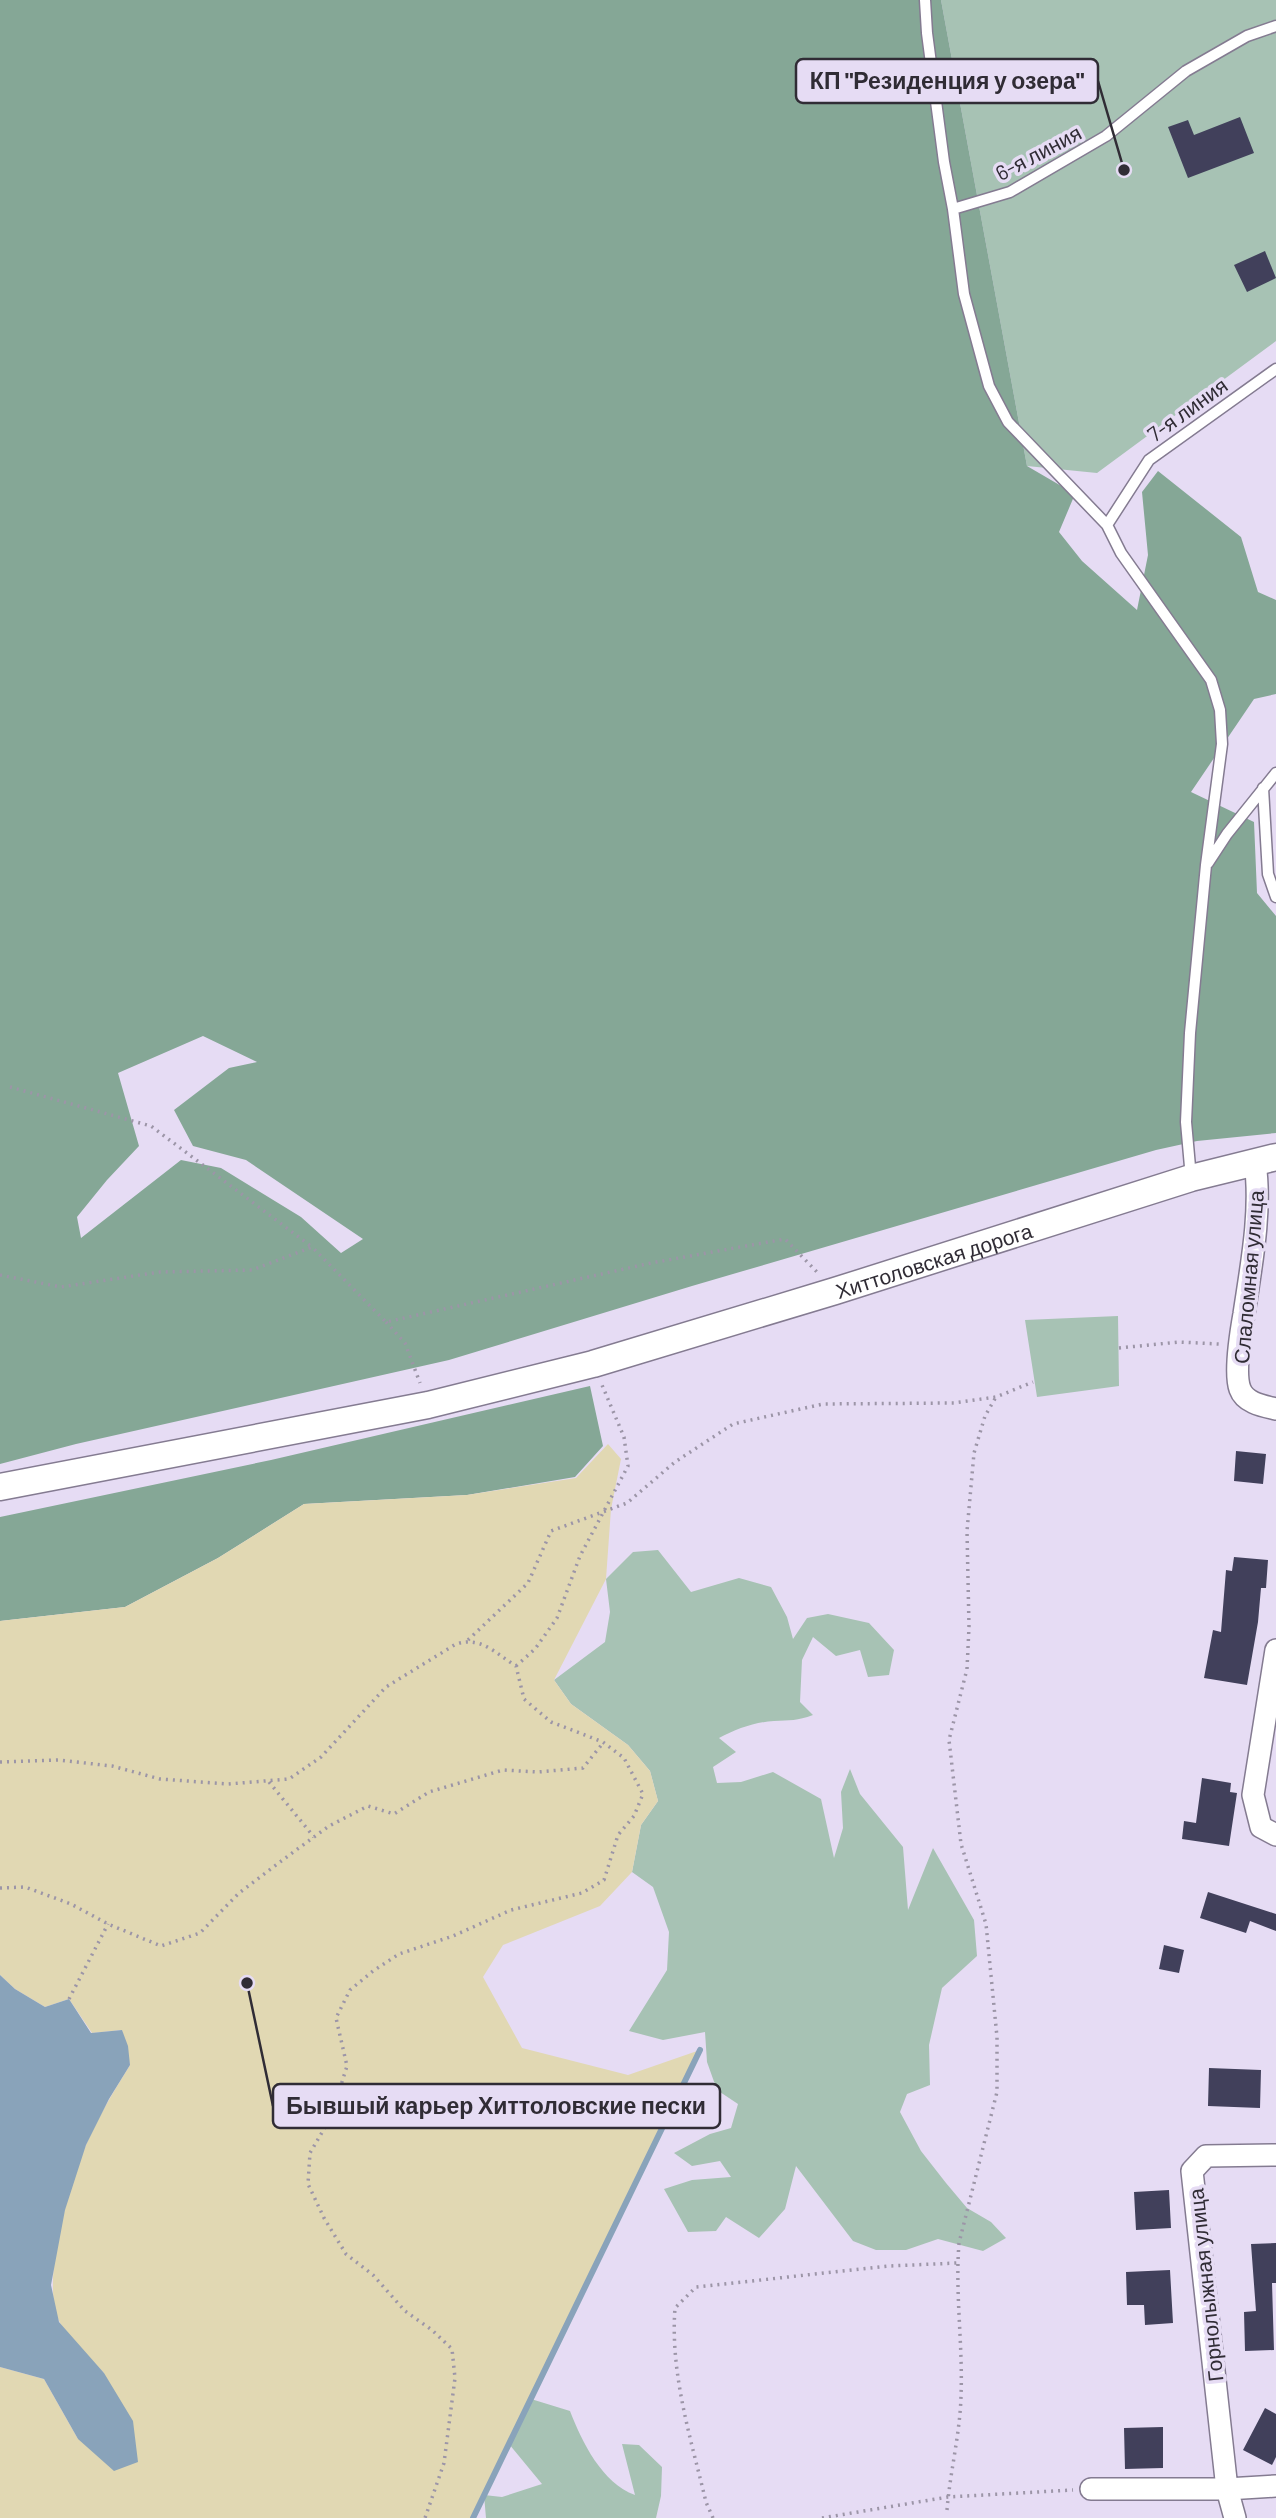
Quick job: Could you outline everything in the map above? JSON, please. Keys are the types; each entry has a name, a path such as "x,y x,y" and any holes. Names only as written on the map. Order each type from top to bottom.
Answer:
{"street":[{"name":"Хиттоловская дорога","path":"0,1487 428,1405 593,1364 835,1291 1191,1178 1265,1160"},
{"name":"Слаломная улица","path":"1265,1160 1258,1183 1239,1345 1239,1388 1245,1398 1276,1409"},
{"path":"1276,1650 1253,1795 1261,1827 1276,1835"},
{"name":"Горнолыжная улица","path":"1235,2518 1227,2489 1192,2171 1206,2157 1276,2155"},
{"path":"1091,2489 1227,2489 1276,2486"}],"lane":[{"path":"925,0 937,111 964,294 989,386 1008,422 1107,525 1121,553 1211,680 1220,710 1222,744 1206,865 1190,1033 1186,1122 1191,1178"},
{"name":"6-я линия","path":"953,209 1010,192 1106,136 1186,71 1247,36 1276,26"},
{"name":"7-я линия","path":"1107,525 1149,460 1276,369"},
{"path":"1206,865 1276,773"},
{"path":"1263,788 1268,874 1276,897"}],"path":[{"path":"10,1087 151,1126 312,1247 405,1343 428,1405"},
{"path":"386,1322 650,1263 785,1239 835,1291"},
{"path":"0,1275 61,1287 160,1272 252,1270 312,1247"},
{"path":"1119,1348 1179,1342 1239,1345"},
{"path":"516,1666 535,1649 557,1618 580,1556 601,1512 628,1466 624,1437 593,1364"},
{"path":"0,1762 58,1760 112,1766 160,1779 228,1784 289,1779 321,1757 386,1687 456,1644 468,1640 528,1583 551,1531 627,1503 675,1462 733,1424 823,1404 954,1403 996,1397 1033,1382"},
{"path":"947,2510 961,2398 957,2263 959,2243 997,2092 997,2037 986,1924 961,1844 949,1740 967,1669 967,1531 974,1453 985,1416 996,1397"},
{"path":"425,2518 444,2463 455,2378 452,2349 432,2330 405,2311 373,2275 346,2254 324,2218 309,2184 310,2153 331,2117 347,2066 336,2018 350,1990 399,1954 453,1936 511,1910 582,1894 604,1880 618,1835 634,1816 643,1794 624,1758 603,1742 551,1722 524,1699 516,1666 480,1642 468,1640"},
{"path":"0,1888 25,1887 71,1904 108,1924 161,1946 200,1933 239,1893 329,1826 368,1806 394,1814 429,1792 503,1770 538,1772 583,1768 603,1742"},
{"path":"268,1781 314,1837"},
{"path":"69,1999 108,1924"},
{"path":"713,2518 706,2502 681,2396 673,2338 675,2308 696,2287 889,2266 957,2263"},
{"path":"822,2518 948,2497 1091,2489"}],"green space":[{"path":"0,0 941,0 1027,466 1075,494 1059,532 1082,561 1137,610 1148,555 1142,492 1158,471 1241,537 1258,592 1276,600 1276,694 1254,699 1191,792 1254,822 1257,893 1276,916 1276,1133 1197,1141 1156,1150 449,1360 76,1444 0,1464","holes":["203,1036 257,1062 229,1068 174,1110 193,1146 246,1160 363,1239 341,1253 301,1217 221,1168 181,1160 81,1238 77,1217 139,1146 118,1073"]},
{"path":"941,0 1276,0 1276,341 1097,473 1027,466"},
{"path":"1118,1316 1119,1386 1037,1397 1025,1320"},
{"path":"590,1386 603,1446 575,1477 467,1495 304,1504 218,1558 125,1607 0,1621 0,1517 271,1460"},
{"path":"658,1550 691,1592 739,1578 771,1587 787,1617 793,1639 807,1618 828,1614 869,1623 894,1650 889,1675 868,1677 860,1650 836,1656 813,1637 802,1660 800,1702 813,1715 753,1724 719,1738 736,1752 713,1767 717,1783 741,1782 773,1772 821,1799 834,1858 843,1828 841,1792 850,1769 860,1794 903,1847 908,1910 933,1848 974,1920 977,1956 942,1988 929,2045 930,2085 907,2094 900,2112 921,2151 967,2208 991,2222 1006,2238 983,2251 938,2239 906,2250 876,2250 853,2241 796,2166 785,2209 759,2238 726,2217 716,2231 688,2232 664,2189 692,2180 731,2177 720,2161 692,2166 674,2153 710,2134 731,2128 738,2104 717,2090 707,2062 705,2032 663,2040 629,2031 667,1970 669,1932 653,1887 632,1872 641,1825 658,1801 650,1771 628,1745 571,1704 554,1680 605,1642 610,1612 606,1579 633,1552"},
{"path":"531,2399 570,2411 587,2448 603,2471 623,2489 635,2495 622,2444 639,2445 662,2467 661,2496 656,2518 486,2518 484,2495 502,2497 542,2484 509,2444"}],"sand":[{"path":"608,1444 621,1459 611,1509 606,1579 554,1680 571,1704 628,1745 650,1771 658,1801 641,1825 632,1872 600,1906 503,1945 483,1977 522,2048 628,2075 700,2050 473,2518 0,2518 0,2367 44,2379 78,2439 104,2373 59,2321 54,2304 55,2258 65,2208 86,2145 130,2065 122,2030 92,2033 69,1999 45,2007 15,1989 0,1975 0,1621 125,1607 218,1558 304,1504 467,1495 576,1478"}],"water":[{"path":"0,1975 15,1989 45,2007 69,1999 91,2033 122,2030 128,2046 130,2065 86,2145 65,2210 51,2285 59,2322 104,2373 133,2421 138,2462 114,2471 78,2439 44,2379 0,2367"}],"building":[{"path":"1240,117 1254,153 1188,178 1168,127 1188,120 1194,135"},
{"path":"1265,251 1276,278 1247,292 1234,265"},
{"path":"1236,1451 1266,1454 1263,1484 1234,1481"},
{"path":"1234,1557 1268,1560 1266,1588 1261,1588 1247,1685 1204,1678 1213,1630 1221,1632 1226,1570 1232,1571"},
{"path":"1202,1778 1231,1783 1230,1792 1237,1793 1229,1846 1182,1839 1184,1821 1196,1823"},
{"path":"1208,1892 1276,1914 1276,1931 1250,1921 1246,1933 1200,1918"},
{"path":"1164,1945 1184,1950 1179,1973 1159,1969"},
{"path":"1209,2068 1261,2070 1260,2108 1208,2106"},
{"path":"1169,2190 1171,2228 1136,2230 1134,2192"},
{"path":"1276,2243 1276,2283 1272,2283 1274,2350 1245,2351 1244,2312 1256,2311 1251,2244"},
{"path":"1170,2270 1173,2323 1145,2325 1144,2305 1127,2305 1126,2272"},
{"path":"1265,2408 1276,2414 1276,2457 1272,2465 1243,2450"},
{"path":"1163,2427 1163,2468 1125,2469 1124,2428"}],"waterway":[{"path":"473,2518 700,2050"}],"place":[{"name":"КП \"Резиденция у озера\"","path":"1124,170"},
{"name":"Бывшый карьер Хиттоловские пески","path":"247,1983"}]}
